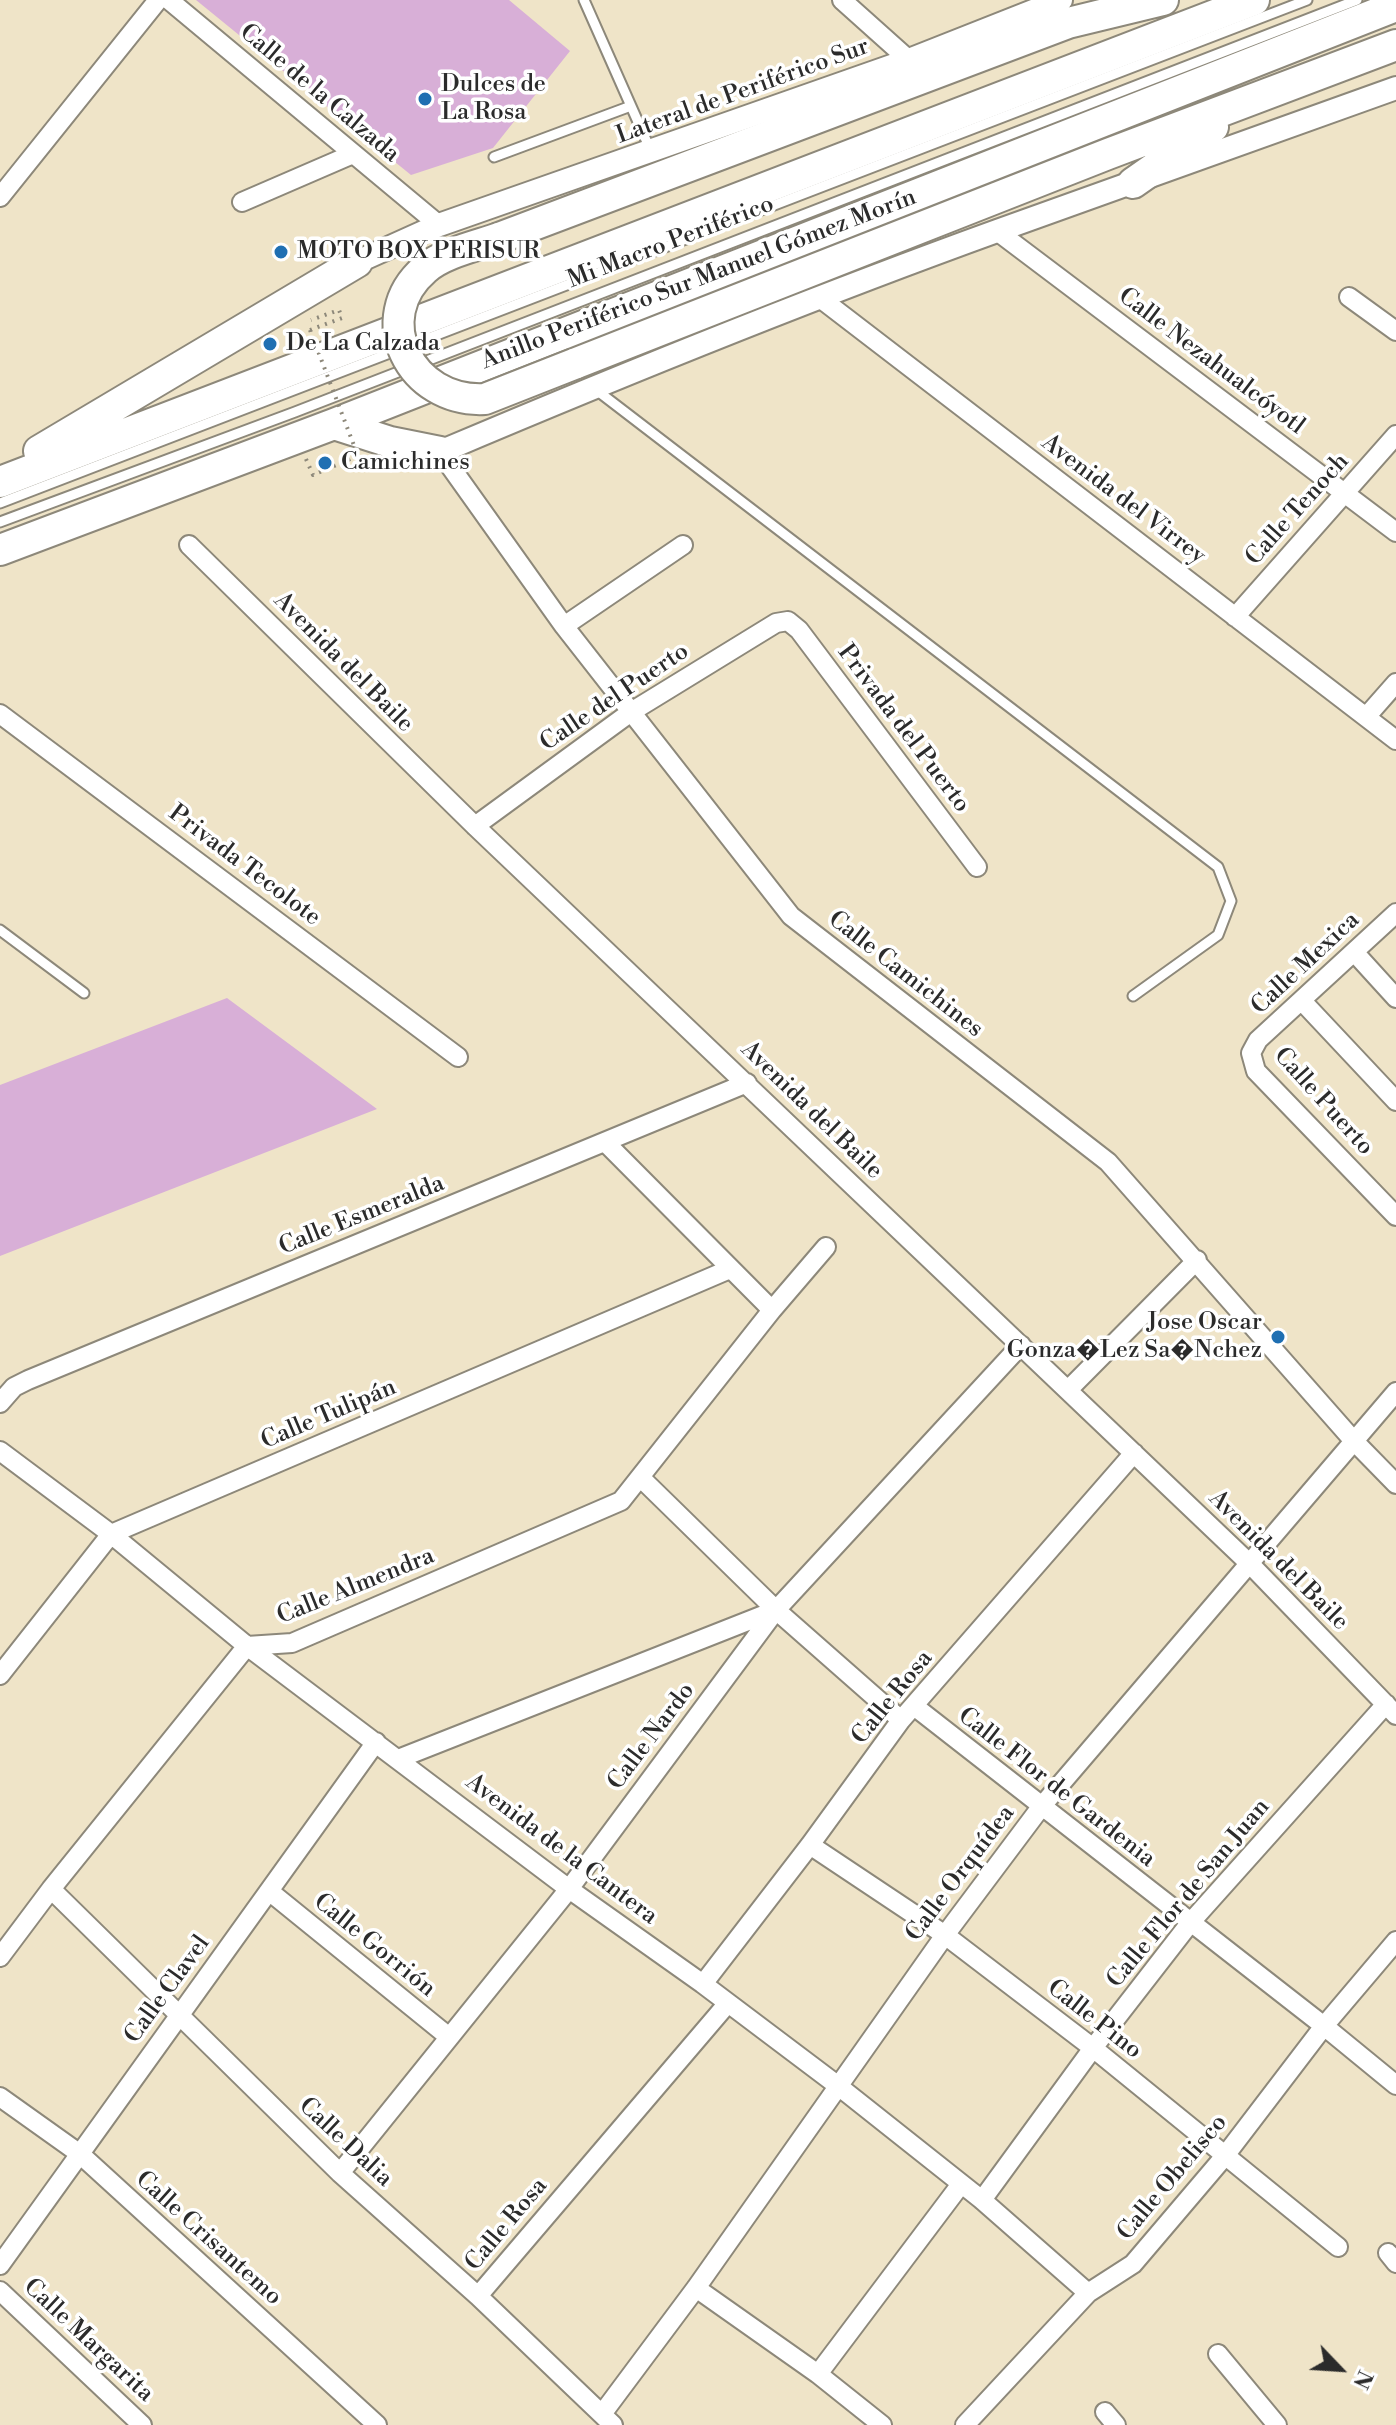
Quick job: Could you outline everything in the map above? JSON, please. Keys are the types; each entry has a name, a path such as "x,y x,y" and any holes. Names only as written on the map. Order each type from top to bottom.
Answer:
{"highway":[{"path":"1163,0 1068,23 433,263 415,280 403,302 399,327 404,352 417,374 436,390 472,400 583,376 1108,154 1396,45"},
{"path":"0,482 1254,0"},
{"name":"Anillo Periférico Sur Manuel Gómez Morín","path":"0,550 334,424 1396,6"},
{"path":"1133,183 1250,101"},
{"path":"0,474 357,262"},
{"path":"334,424 390,442 440,452"}],"street":[{"path":"0,197 6,176 158,0"},
{"name":"Calle de la Calzada","path":"169,0 439,225"},
{"path":"842,0 909,60"},
{"name":"Lateral de Periférico Sur","path":"357,262 439,225 909,60 1061,0"},
{"path":"440,452 583,376 820,298 1396,88"},
{"path":"242,202 353,154"},
{"name":"Calle Nezahualcóyotl","path":"997,231 1396,532"},
{"path":"1349,297 1396,331"},
{"name":"Avenida del Virrey","path":"820,298 1396,740"},
{"name":"Calle Tenoch","path":"1235,617 1396,435"},
{"name":"Calle Camichines","path":"440,452 564,626 791,916 1108,1162 1353,1440 1396,1484"},
{"name":"Avenida del Baile","path":"189,545 475,826 1250,1564 1391,1710"},
{"path":"564,626 683,545"},
{"name":"Calle del Puerto","path":"475,826 631,712 776,623 788,621"},
{"name":"Privada del Puerto","path":"788,621 799,630 977,867"},
{"path":"1366,717 1396,683"},
{"name":"Privada Tecolote","path":"0,714 458,1057"},
{"name":"Calle Mexica","path":"1251,1053 1258,1040 1396,913"},
{"path":"1355,953 1396,998"},
{"path":"1302,1001 1396,1101"},
{"name":"Calle Puerto","path":"1251,1053 1256,1071 1396,1216"},
{"name":"Calle Esmeralda","path":"0,1403 14,1387 28,1380 747,1083"},
{"path":"605,1142 772,1310"},
{"name":"Calle Almendra","path":"247,1646 292,1643 621,1501 772,1310 826,1247"},
{"path":"1068,1390 1197,1260"},
{"name":"Calle Tulipán","path":"0,1675 111,1534 730,1269"},
{"name":"Calle Nardo","path":"340,2173 569,1889 776,1610 1021,1345"},
{"name":"Calle Orquídea","path":"608,2420 837,2085 1041,1807 1396,1392"},
{"name":"Avenida de la Cantera","path":"0,1451 111,1534 247,1646 569,1889 703,1984 837,2085 982,2200 1088,2293"},
{"name":"Calle Rosa","path":"703,1984 908,1713 1134,1453"},
{"name":"Calle Flor de Gardenia","path":"641,1478 776,1610 908,1713 1041,1807 1396,2085"},
{"path":"398,1759 776,1610"},
{"path":"0,1957 247,1646"},
{"name":"Calle Flor de San Juan","path":"982,2200 1093,2048 1190,1923 1391,1710"},
{"name":"Calle Clavel","path":"0,2265 376,1742"},
{"name":"Calle Pino","path":"810,1845 945,1935 1093,2048 1338,2247"},
{"name":"Calle Dalia","path":"51,1889 340,2173 478,2296 608,2420"},
{"name":"Calle Gorrión","path":"269,1891 449,2037"},
{"name":"Calle Obelisco","path":"965,2425 1088,2293 1133,2264 1224,2157 1324,2026 1396,1941"},
{"name":"Calle Rosa","path":"478,2296 728,2003"},
{"name":"Calle Crisantemo","path":"0,2097 80,2154 377,2425"},
{"path":"818,2374 961,2184"},
{"path":"696,2288 818,2374 882,2425"},
{"name":"Calle Margarita","path":"0,2291 142,2425"},
{"path":"1218,2354 1277,2425"}],"lane":[{"path":"584,0 651,152"},
{"name":"Mi Macro Periférico","path":"0,503 1307,0"},
{"name":"Mi Macro Periférico","path":"0,522 295,412 1357,0"},
{"path":"494,157 631,106"},
{"path":"583,376 1218,867 1231,901 1218,935 1133,996"},
{"path":"0,930 84,993"}],"path":[{"path":"298,438 313,475 358,456 310,330 342,318 339,310 310,321"}],"building":[{"name":"Dulces de La Rosa","path":"196,0 509,0 570,51 493,148 411,175"},
{"path":"227,998 377,1109 0,1256 0,1085"}],"place":[{"name":"Dulces de La Rosa","path":"425,99"},
{"name":"MOTO BOX PERISUR","path":"281,252"},
{"name":"De La Calzada","path":"270,344"},
{"name":"Camichines","path":"325,463"},
{"name":"Jose Oscar Gonza�Lez Sa�Nchez","path":"1278,1337"}]}
